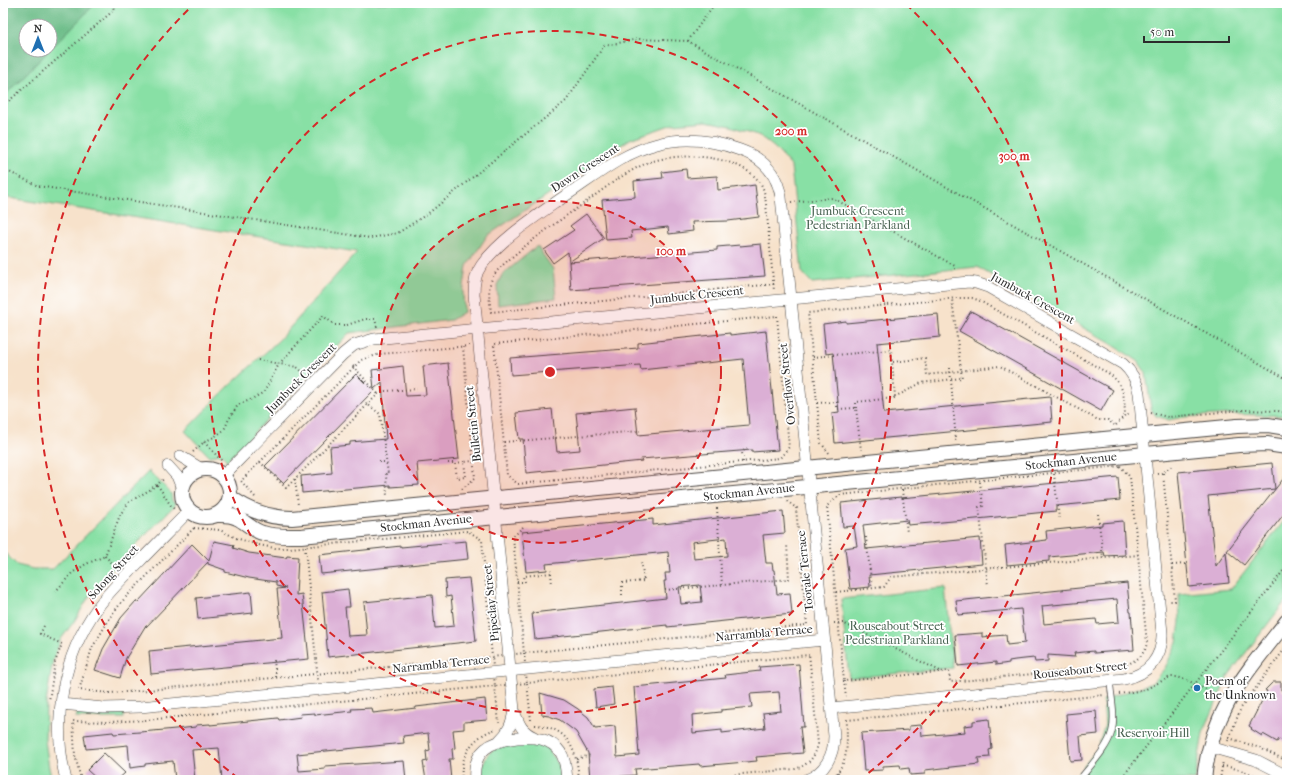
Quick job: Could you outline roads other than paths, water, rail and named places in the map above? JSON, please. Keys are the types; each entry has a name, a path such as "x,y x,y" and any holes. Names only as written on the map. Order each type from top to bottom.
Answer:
{"street":[{"name":"Dawn Crescent","path":"477,329 474,287 477,273 485,261 525,225 612,164 634,152 658,144 683,140 708,141 732,147 755,157 768,167 777,181 782,202 791,299"},
{"name":"Jumbuck Crescent","path":"223,476 314,383 348,350 360,342 477,329 956,283 976,283 988,287 1123,364 1136,380 1139,393 1144,444"},
{"name":"Overflow Street","path":"791,299 808,467"},
{"name":"Bulletin Street","path":"477,329 495,517"},
{"name":"Stockman Avenue","path":"215,515 229,515 263,533 288,536 304,541 495,517 810,486 1144,444 1253,425 1287,428"},
{"name":"Stockman Avenue","path":"230,497 255,512 282,518 808,467 1144,444 1267,444 1287,447"},
{"name":"Rouseabout Street","path":"831,708 1110,681 1137,676 1148,669 1157,658 1162,646 1162,640 1144,444"},
{"path":"182,458 203,470 215,471 223,476 229,484 230,497 227,505 222,511 215,515 202,517 190,510 186,505 183,498 183,491 184,484 188,478 203,470"},
{"name":"Toorale Terrace","path":"806,780 822,770 830,758 833,751 834,736 808,467"},
{"path":"170,468 177,476 183,491"},
{"name":"Solong Street","path":"66,780 60,736 61,704 63,689 71,660 83,632 94,613 118,584 190,510"},
{"name":"Pipeclay Street","path":"495,517 514,710 520,726 526,733 534,737"},
{"path":"1204,780 1210,747 1218,721 1228,701 1246,673 1284,630"},
{"name":"Narrambla Terrace","path":"61,704 104,708 140,707 824,640"},
{"name":"Pipeclay Street","path":"499,741 506,735 510,727 514,710"},
{"path":"475,780 475,765 480,754 488,746 499,741 534,737 549,742 561,753 565,763 567,780"},
{"path":"1210,747 1256,760 1287,776"}],"lane":[{"path":"1079,780 1107,743 1112,731 1113,719 1110,681"}],"place":[{"name":"Poem of the Unknown","path":"1197,688"}],"park label":[{"name":"Jumbuck Crescent Pedestrian Parkland","path":"858,218"},
{"name":"Rouseabout Street Pedestrian Parkland","path":"897,633"},
{"name":"Reservoir Hill","path":"1153,733"}]}
